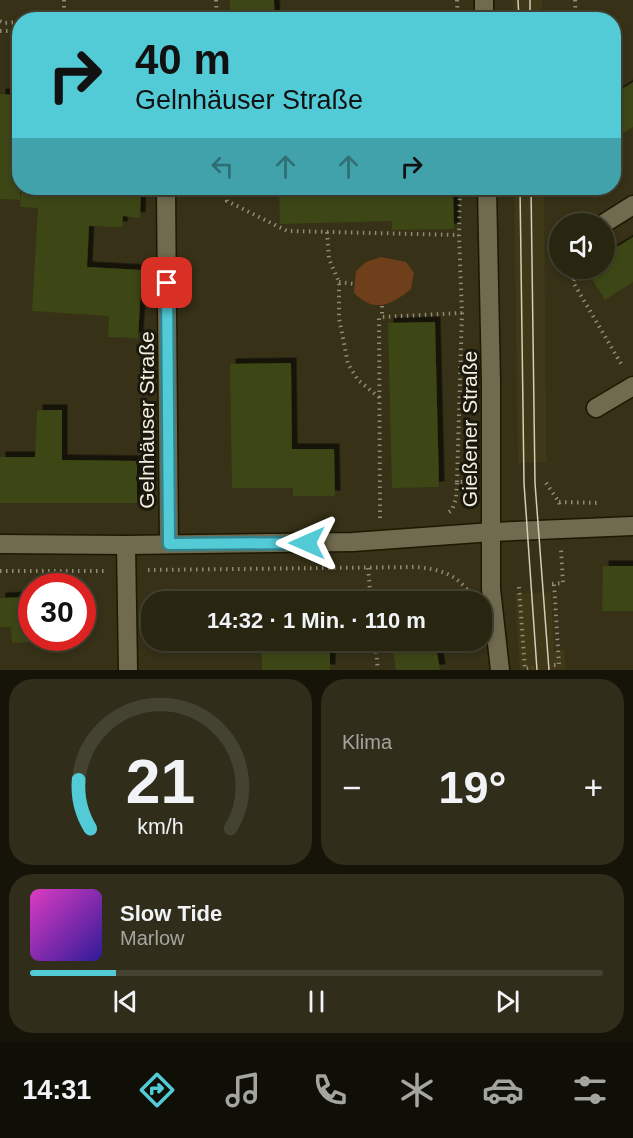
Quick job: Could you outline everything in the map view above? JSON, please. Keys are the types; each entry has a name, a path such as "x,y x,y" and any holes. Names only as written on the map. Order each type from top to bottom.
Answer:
{"street":[{"name":"Gelnhäuser Straße","path":"166,195 169,544"},
{"name":"Gießener Straße","path":"488,195 491,589 500,670"},
{"path":"615,216 633,205"},
{"path":"596,408 630,379"},
{"path":"0,544 352,542 492,532 633,526"},
{"path":"126,545 128,670"}],"path":[{"path":"227,195 227,201 287,231 459,235"},
{"path":"446,513 452,510 456,499 457,482 462,314 460,195"},
{"path":"327,232 329,259 339,282 339,318 348,364 358,380 380,398"},
{"path":"574,279 573,282 630,379"},
{"path":"339,282 355,284"},
{"path":"382,306 382,317 379,318 380,518 390,518"},
{"path":"382,317 462,314"},
{"path":"457,482 465,482"},
{"path":"546,483 559,502"},
{"path":"367,561 370,591"},
{"path":"0,571 416,567 437,569 463,584 468,591"},
{"path":"554,583 559,665 554,665"},
{"path":"524,587 517,587 525,669 533,668"},
{"path":"376,651 378,670"}],"shaded area":[{"path":"513,0 542,0 542,12 513,12"},
{"path":"514,195 544,195 546,462 518,463"},
{"path":"381,257 406,262 414,273 411,289 390,303 376,305 362,300 354,293 356,271 366,262"},
{"path":"551,592 554,651 564,650 566,670 520,670 515,594"}],"building":[{"path":"230,0 274,0 275,12 230,12"},
{"path":"633,82 633,127 621,135 621,90"},
{"path":"0,94 12,95 12,195 20,195 20,200 0,199"},
{"path":"21,195 141,195 140,218 123,216 122,227 89,226 87,267 142,270 138,338 108,337 109,316 32,311 38,208 20,207"},
{"path":"279,195 453,195 454,229 392,230 392,221 280,224"},
{"path":"633,237 633,282 605,300 592,279 615,279 615,248"},
{"path":"435,322 439,487 392,488 388,323"},
{"path":"291,363 292,449 334,449 335,496 293,496 293,488 232,488 230,364"},
{"path":"37,410 62,410 62,460 137,461 137,503 0,503 0,457 35,457"},
{"path":"603,566 633,566 633,611 602,611"},
{"path":"18,597 18,643 12,643 11,627 0,627 0,598"},
{"path":"262,651 330,651 330,670 262,670"},
{"path":"393,651 437,651 440,670 396,670"}],"tram line":[{"path":"518,0 519,12"},
{"path":"530,0 530,12"},
{"path":"520,195 524,483 537,670"},
{"path":"531,195 535,483 549,670"}],"route":[{"path":"167,283 169,544 307,543"}]}
